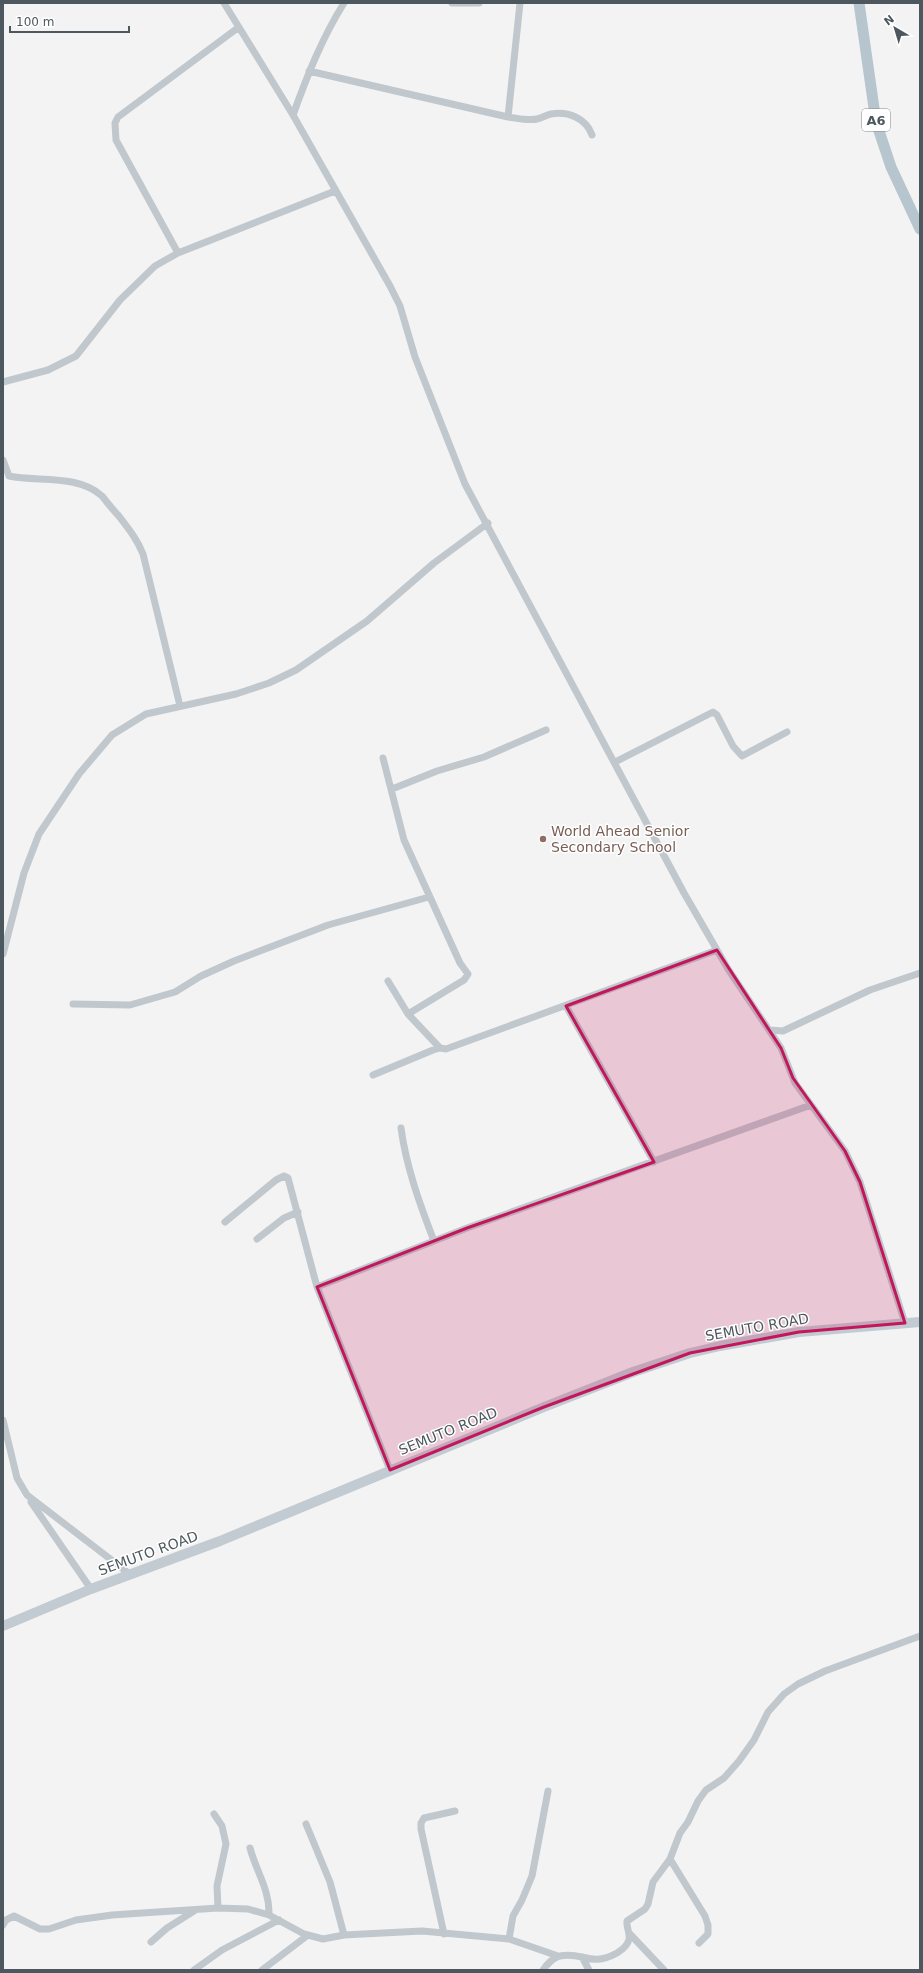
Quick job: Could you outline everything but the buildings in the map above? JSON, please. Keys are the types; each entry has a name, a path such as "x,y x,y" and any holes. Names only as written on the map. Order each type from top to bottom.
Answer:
{"main road":[{"name":"A6","path":"859,3 876,122 891,167 920,229"},
{"name":"SEMUTO ROAD","path":"3,1626 91,1589 220,1541 559,1401 633,1372 690,1353 798,1332 920,1322"}],"street":[{"path":"224,3 293,115 390,286 400,306 415,357 452,453 466,484 684,894 717,950 770,1030 787,1060 795,1083 844,1151 860,1182 905,1323"},
{"path":"293,115 309,71 330,24 344,3"},
{"path":"452,3 479,3"},
{"path":"508,117 520,3"},
{"path":"178,253 116,140 115,123 118,117 239,27"},
{"path":"309,71 508,117 536,119 550,114 561,113 572,115 587,125 592,135"},
{"path":"3,382 48,370 76,356 120,300 155,266 178,253 335,191"},
{"path":"3,460 9,476 22,479 54,480 88,488 101,496 132,531 143,554 180,706"},
{"path":"3,954 24,873 39,834 79,774 112,735 146,714 252,689 269,683 296,670 367,621 434,563 488,523"},
{"path":"615,762 713,712 717,715 733,746 742,756 787,732"},
{"path":"392,789 437,771 484,757 546,730"},
{"path":"383,758 404,840 460,963 468,974 464,980 408,1014"},
{"path":"73,1004 130,1005 176,992 201,976 234,960 328,925 430,897"},
{"path":"373,1075 440,1048 446,1049 717,950"},
{"path":"770,1030 783,1031 870,990 920,973"},
{"path":"388,981 408,1014 440,1048"},
{"path":"566,1006 654,1162"},
{"path":"317,1287 434,1241 811,1105"},
{"path":"401,1128 403,1143 423,1213 434,1241"},
{"path":"225,1222 276,1180 284,1176 288,1178 317,1287 390,1470"},
{"path":"257,1239 284,1218 298,1212"},
{"path":"3,1420 17,1478 91,1589"},
{"path":"27,1495 131,1575"},
{"path":"3,1925 6,1920 14,1916 40,1929 49,1929 76,1920 112,1915 218,1908 248,1909 269,1915 308,1935 323,1939 344,1935 422,1931 509,1939 558,1956 569,1955 595,1960 605,1959 625,1946 629,1940 627,1920 645,1909 648,1904 652,1882 670,1858 680,1833 688,1822 698,1801 706,1790 724,1778 739,1760 754,1740 768,1712 784,1694 798,1684 825,1672 920,1638"},
{"path":"509,1939 513,1916 522,1900 532,1876 548,1791"},
{"path":"444,1934 421,1829 421,1823 424,1818 456,1811"},
{"path":"214,1814 222,1826 226,1844 224,1862 217,1886 218,1908"},
{"path":"306,1824 330,1882 344,1935"},
{"path":"250,1848 254,1865 262,1878 269,1904 269,1915"},
{"path":"670,1858 705,1916 708,1925 708,1934 699,1943"},
{"path":"150,1942 167,1928 196,1910"},
{"path":"194,1970 222,1950 279,1920"},
{"path":"629,1933 664,1970"},
{"path":"262,1970 308,1935"},
{"path":"543,1970 558,1956"},
{"path":"582,1958 589,1970"}],"highlighted area":[{"path":"717,950 781,1048 793,1078 845,1151 860,1182 905,1323 799,1332 690,1353 544,1407 390,1470 317,1287 467,1228 654,1162 566,1006"}],"place":[{"name":"World Ahead Senior Secondary School","path":"543,839"}]}
